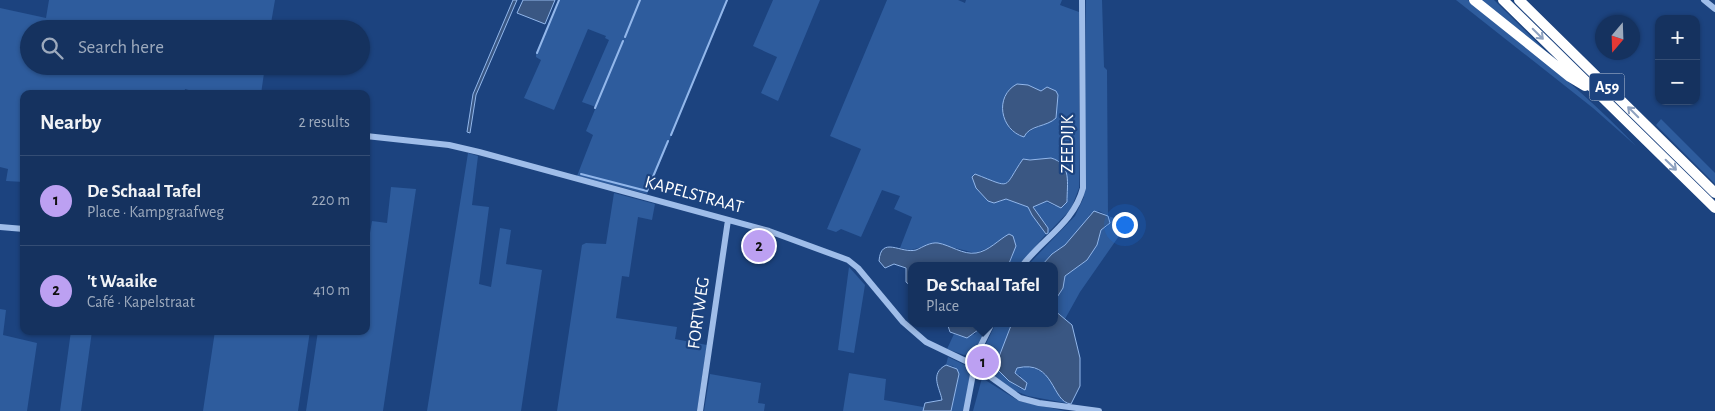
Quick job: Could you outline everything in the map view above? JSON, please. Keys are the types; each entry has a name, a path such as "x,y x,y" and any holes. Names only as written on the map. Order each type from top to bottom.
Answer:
{"highway":[{"name":"A59","path":"1474,0 1570,77 1599,94"},
{"name":"A59","path":"1503,0 1715,208"},
{"name":"A59","path":"1519,0 1715,194"},
{"name":"A59","path":"1528,0 1547,28"}],"street":[{"name":"ZEEDIJK","path":"1026,262 1067,220 1078,204 1083,188 1082,0"},
{"path":"1704,0 1715,9"},
{"name":"KAPELSTRAAT","path":"370,137 470,150 784,236 848,260 858,268 908,326"},
{"name":"FORTWEG","path":"700,411 728,220"},
{"path":"0,227 20,229"},
{"name":"KAPELSTRAAT","path":"909,327 918,337 974,365 1007,390 1030,401 1100,411"},
{"path":"966,411 977,353 990,327"}],"shaded area":[{"path":"49,0 275,0 272,20 20,20 20,75 264,75 262,90 20,90 20,182 6,181 8,169 0,167 0,8 46,18"},
{"path":"513,0 517,0 476,95 470,133 467,132 473,94"},
{"path":"523,0 555,0 545,24 517,13"},
{"path":"559,0 728,0 647,194 577,176 593,135 586,131 596,107 582,102 609,40 605,38 606,36 588,29 554,110 524,98 541,60 536,57 536,53"},
{"path":"773,0 820,0 778,101 761,93 777,57 753,46"},
{"path":"887,0 958,0 965,3 966,0 1062,0 1060,5 1079,12 1079,188 1071,209 1048,233 1045,223 1033,209 1036,204 1044,201 1055,206 1067,193 1067,175 1062,162 1023,159 1009,181 1002,184 975,174 972,177 999,202 1006,199 1028,207 1046,234 1022,262 1010,262 1013,255 1006,236 993,246 975,253 935,243 911,250 900,248 912,217 894,209 900,196 882,190 861,237 841,229 836,232 827,229 861,149 830,136","holes":["1044,89 1057,115 1056,118 1020,136 1007,124 1003,107 1006,94 1041,91"]},
{"path":"1086,0 1102,0 1104,67 1107,70 1108,216 1099,211 1090,214 1083,225 1067,242 1044,262 1031,262 1075,216 1084,197"},
{"path":"1456,0 1468,0 1533,52 1576,88 1636,146 1593,108"},
{"path":"1478,0 1494,0 1561,66"},
{"path":"1017,84 1028,85 1041,91 1047,87 1056,91 1058,95 1056,118 1030,130 1024,137 1010,127 1005,120 1003,112 1005,96"},
{"path":"1661,119 1715,173 1715,184 1656,125"},
{"path":"468,153 478,156 472,205 489,207 479,284 491,287 500,228 511,230 506,264 542,270 521,411 427,411"},
{"path":"1051,158 1062,165 1067,175 1067,202 1061,208 1047,201 1033,207 1048,228 1048,233 1046,234 1028,207 1006,199 994,203 988,201 976,188 972,177 975,174 1002,184 1009,181 1023,159"},
{"path":"391,187 416,189 383,411 306,411 317,335 370,335 370,233 372,221 387,223"},
{"path":"614,193 655,204 652,220 638,217 629,277 622,276 616,318 677,327 675,339 707,345 697,411 557,411 582,245 586,243 606,244"},
{"path":"1094,211 1108,216 1110,223 1101,230 1097,245 1087,260 1065,276 1063,288 1058,296 1058,262 1045,262 1065,245"},
{"path":"1108,216 1120,220 1122,226 1119,236 1080,292 1065,319 1058,314 1058,296 1063,288 1065,276 1087,260 1097,245 1101,230 1108,226 1110,217"},
{"path":"1009,234 1013,236 1016,246 1010,262 908,262 908,284 906,282 906,268 894,264 885,268 879,261 881,253 888,247 910,251 935,243 943,244 966,253 981,252"},
{"path":"849,267 865,285 854,353 838,350"},
{"path":"0,309 6,310 3,335 37,343 27,411 0,411"},
{"path":"1058,313 1072,325 1080,358 1080,386 1071,404 1064,402 1046,375 1039,370 1029,367 1017,368 1015,373 1027,383 1025,390 1009,381 995,367 1010,327 1058,327"},
{"path":"948,327 980,327 967,338 950,332"},
{"path":"979,327 987,327 974,353 964,355 947,349 954,334 963,337 975,334"},
{"path":"994,327 1011,327 1003,348 1009,381 1021,389 1020,375 1016,374 1015,370 1023,367 1034,368 1048,376 1066,403 1028,396 1013,390 983,368 980,356"},
{"path":"70,335 91,335 81,411 60,411"},
{"path":"214,335 309,335 298,411 203,411"},
{"path":"948,357 971,368 964,411 951,411 959,374 953,366 946,365"},
{"path":"946,365 957,369 959,374 951,411 923,411 925,403 942,400 937,377 941,369"},
{"path":"849,373 886,379 884,400 923,407 923,411 843,411"},
{"path":"710,374 761,383 758,403 765,404 764,411 704,411"},
{"path":"982,378 1019,401 1065,411 973,411"}],"waterway":[{"path":"537,53 559,0"},
{"path":"625,37 640,0"},
{"path":"671,135 727,0"},
{"path":"595,108 623,41"},
{"path":"581,174 647,191 668,141"}],"place":[{"name":"'t Waaike","path":"759,246"},
{"name":"De Schaal Tafel","path":"983,362"}]}
